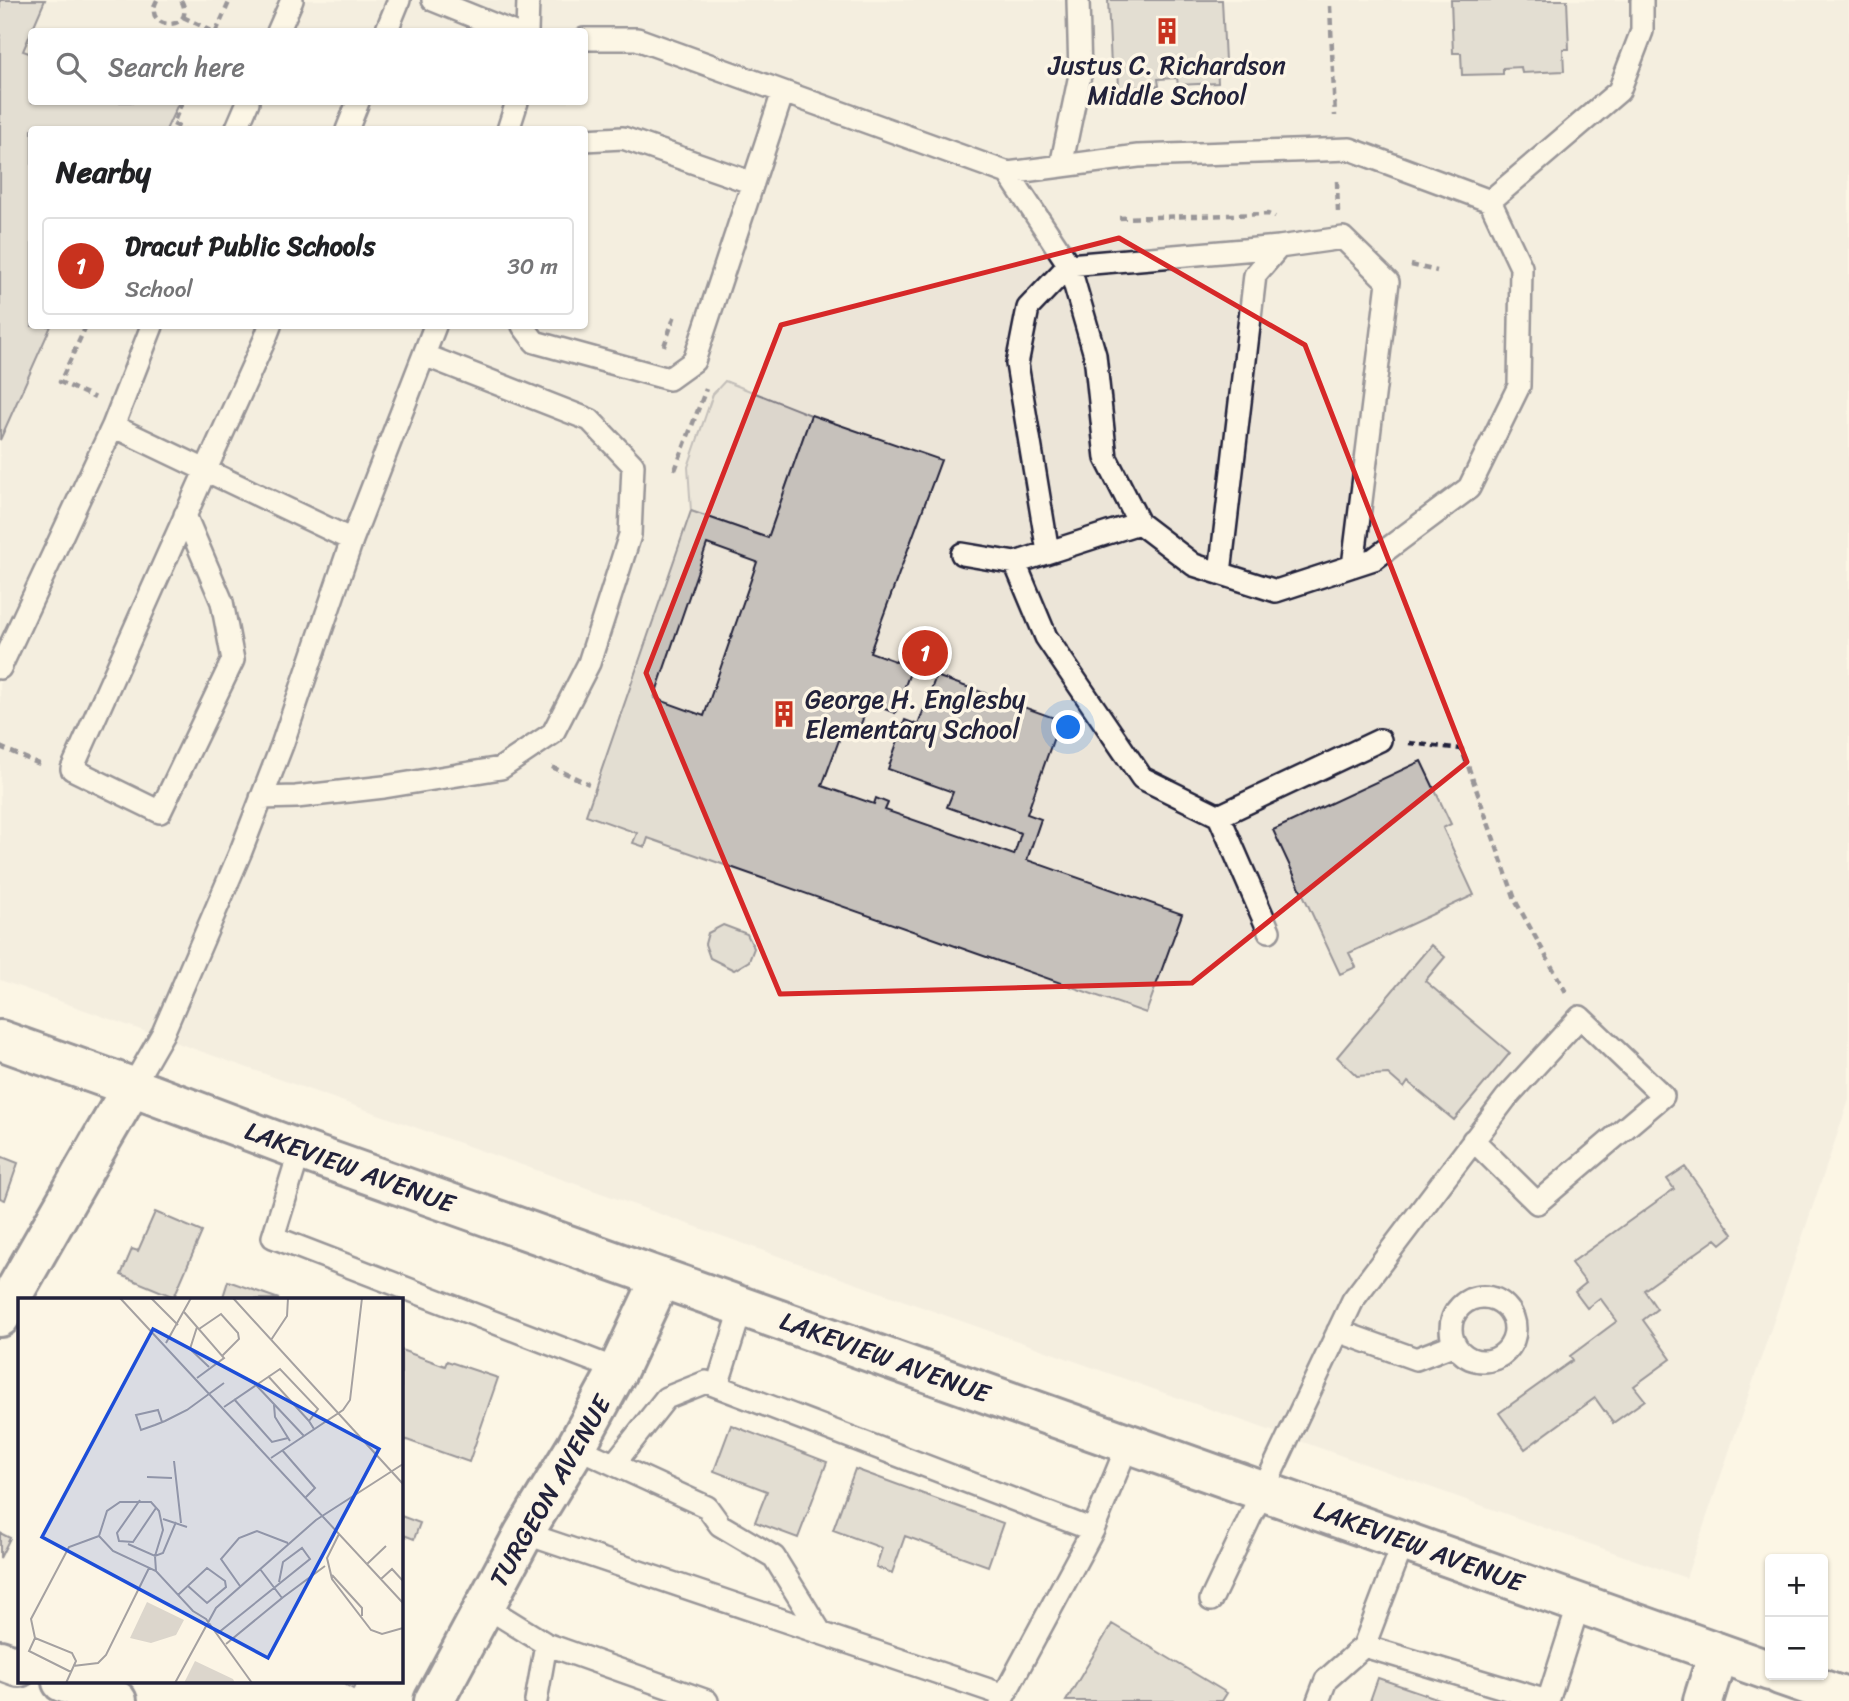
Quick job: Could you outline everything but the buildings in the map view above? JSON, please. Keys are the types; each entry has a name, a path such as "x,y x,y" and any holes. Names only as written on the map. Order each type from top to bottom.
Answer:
{"main road":[{"name":"LAKEVIEW AVENUE","path":"0,1040 300,1150 1765,1669"},
{"path":"0,1317 132,1087"},
{"name":"TURGEON AVENUE","path":"434,1701 524,1533 618,1370 661,1278"},
{"path":"1703,1701 1718,1653"},
{"path":"0,1660 18,1667"},
{"path":"1794,1680 1849,1699"},
{"path":"68,1684 117,1701"}],"lane":[{"path":"280,28 292,0"},
{"path":"388,28 399,0"},
{"path":"433,0 502,28"},
{"path":"527,28 528,0"},
{"path":"1061,166 1080,75 1078,0"},
{"path":"1490,201 1619,91 1642,31 1642,0"},
{"path":"588,39 637,39 1008,173 1138,156 1350,149 1490,201 1521,267 1519,386 1469,488 1374,559 1276,591 1194,565 1139,523 1107,458 1095,355 1069,264 1008,173"},
{"path":"525,329 535,342 669,379 694,361 783,92"},
{"path":"238,126 247,105"},
{"path":"349,126 357,105"},
{"path":"509,126 516,105"},
{"path":"588,140 622,138 752,183"},
{"path":"1048,552 1017,364 1028,308 1069,264 1279,247 1343,238 1388,282 1353,566"},
{"path":"1220,573 1255,275 1279,247"},
{"path":"0,668 113,426 151,329"},
{"path":"185,515 222,601 233,660 160,811 72,769 205,470 269,329"},
{"path":"132,1087 163,1033 241,851 282,745 352,540 434,329"},
{"path":"261,798 296,797 384,787 501,768 553,733 589,663 630,535 633,465 590,420 424,355"},
{"path":"113,426 352,540"},
{"path":"962,554 1015,563 1139,523"},
{"path":"1015,563 1046,637 1142,778 1219,816 1269,931"},
{"path":"1219,816 1380,740"},
{"path":"1211,1600 1353,1300 1474,1140 1506,1098 1580,1017 1663,1096 1537,1203 1474,1140"},
{"path":"300,1150 274,1237 618,1370"},
{"path":"717,1386 742,1307"},
{"path":"1338,1331 1416,1359 1455,1344"},
{"path":"614,1464 666,1398 706,1381 1093,1530"},
{"path":"524,1533 821,1633 1003,1698 1093,1530 1128,1444"},
{"path":"576,1447 707,1507 720,1525 775,1557 821,1633"},
{"path":"1318,1701 1326,1680 1364,1646 1405,1541"},
{"path":"1364,1646 1547,1701 1579,1604"},
{"path":"485,1606 546,1644 707,1701"},
{"path":"536,1701 546,1644"}],"path":[{"path":"157,0 155,14 161,23 165,24 175,24 183,18 185,8 181,0"},
{"path":"217,28 230,0"},
{"path":"1330,6 1335,116"},
{"path":"183,18 206,28"},
{"path":"177,126 173,124 181,105"},
{"path":"1337,181 1339,222"},
{"path":"60,382 85,329"},
{"path":"676,470 709,382"},
{"path":"1380,740 1462,749 1516,902 1580,1017"},
{"path":"0,747 41,766 72,769"},
{"path":"551,767 589,784"}],"highlighted area":[{"path":"1119,238 1305,345 1467,762 1192,983 780,994 646,673 781,325"}],"shaded area":[{"path":"0,0 1849,0 1849,1100 1686,1578 0,980"},
{"path":"725,381 811,415 768,538 691,511 688,467 713,394"}],"place":[{"name":"Justus C. Richardson Middle School","path":"1167,31"},
{"name":"Dracut Public Schools","path":"925,653"},
{"name":"George H. Englesby Elementary School","path":"784,714"}]}
